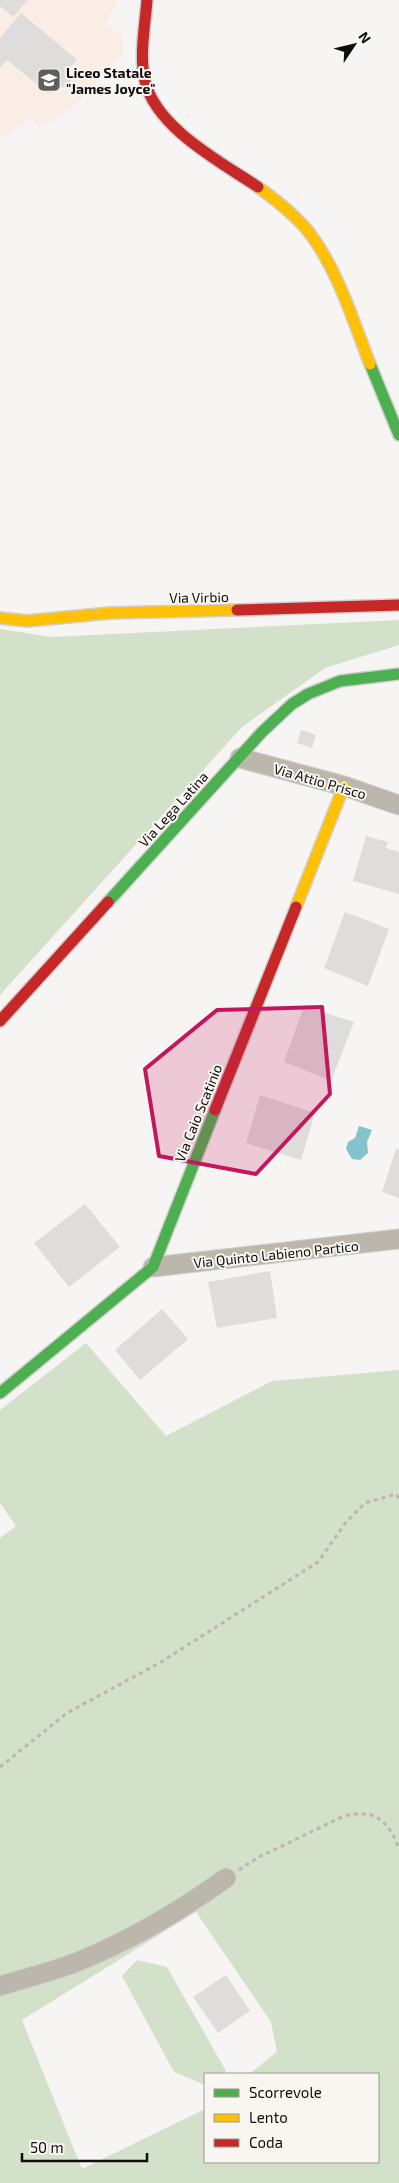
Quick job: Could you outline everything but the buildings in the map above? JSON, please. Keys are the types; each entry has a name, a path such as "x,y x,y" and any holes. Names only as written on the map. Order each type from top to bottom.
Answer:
{"street":[{"path":"147,0 143,63 145,82 154,101 180,134 275,199 311,235 336,279 399,435"},
{"name":"Via Virbio","path":"0,618 16,621 109,613 276,611 399,605"},
{"name":"Via Lega Latina","path":"0,1020 276,718 310,692 344,679 399,674"},
{"name":"Via Attio Prisco","path":"240,758 344,786 399,805"},
{"name":"Via Caio Scatinio","path":"0,1393 153,1267 344,786"},
{"name":"Via Quinto Labieno Partico","path":"153,1267 399,1239"},
{"path":"0,1986 76,1962 118,1945 189,1904 226,1878"}],"path":[{"path":"0,1767 67,1713 161,1662 318,1562 346,1522 365,1503 396,1494 399,1499"},
{"path":"226,1878 257,1858 354,1813 366,1813 380,1820 395,1838 399,1850"}],"highlighted area":[{"path":"322,1007 330,1094 256,1174 159,1156 145,1069 217,1010"}],"shaded area":[{"name":"Liceo Statale \"James Joyce\"","path":"0,0 117,0 106,25 122,34 123,54 75,106 40,128 31,119 0,140"}],"green space":[{"path":"399,620 399,645 325,668 242,727 0,995 0,629 52,637"},
{"path":"86,1343 166,1436 272,1381 399,1370 399,2183 0,2183 0,1538 16,1526 0,1503 0,1410","holes":["196,1912 271,2022 277,2052 250,2073 379,2073 379,2163 204,2163 204,2109 82,2169 22,2020"]},
{"path":"137,1960 167,1967 226,2071 224,2073 204,2073 204,2085 174,2072 122,1976"}],"water":[{"path":"359,1126 372,1130 367,1142 368,1153 360,1160 352,1159 346,1149 348,1142 355,1138"}],"traffic: fast":[{"path":"370,364 399,435"},
{"path":"108,902 262,732 292,704 308,694 340,681 399,674"},
{"path":"0,1393 153,1267 215,1110"}],"traffic: slow":[{"path":"258,187 293,215 311,235 321,250 345,298 370,364"},
{"path":"0,618 27,621 110,613 237,610"},
{"path":"296,907 344,786"}],"traffic: jam":[{"path":"147,0 142,61 145,81 151,98 176,129 209,155 258,187"},
{"path":"237,610 399,605"},
{"path":"0,1021 108,902"},
{"path":"215,1110 296,907"}],"place":[{"name":"Liceo Statale \"James Joyce\"","path":"49,80"}]}
